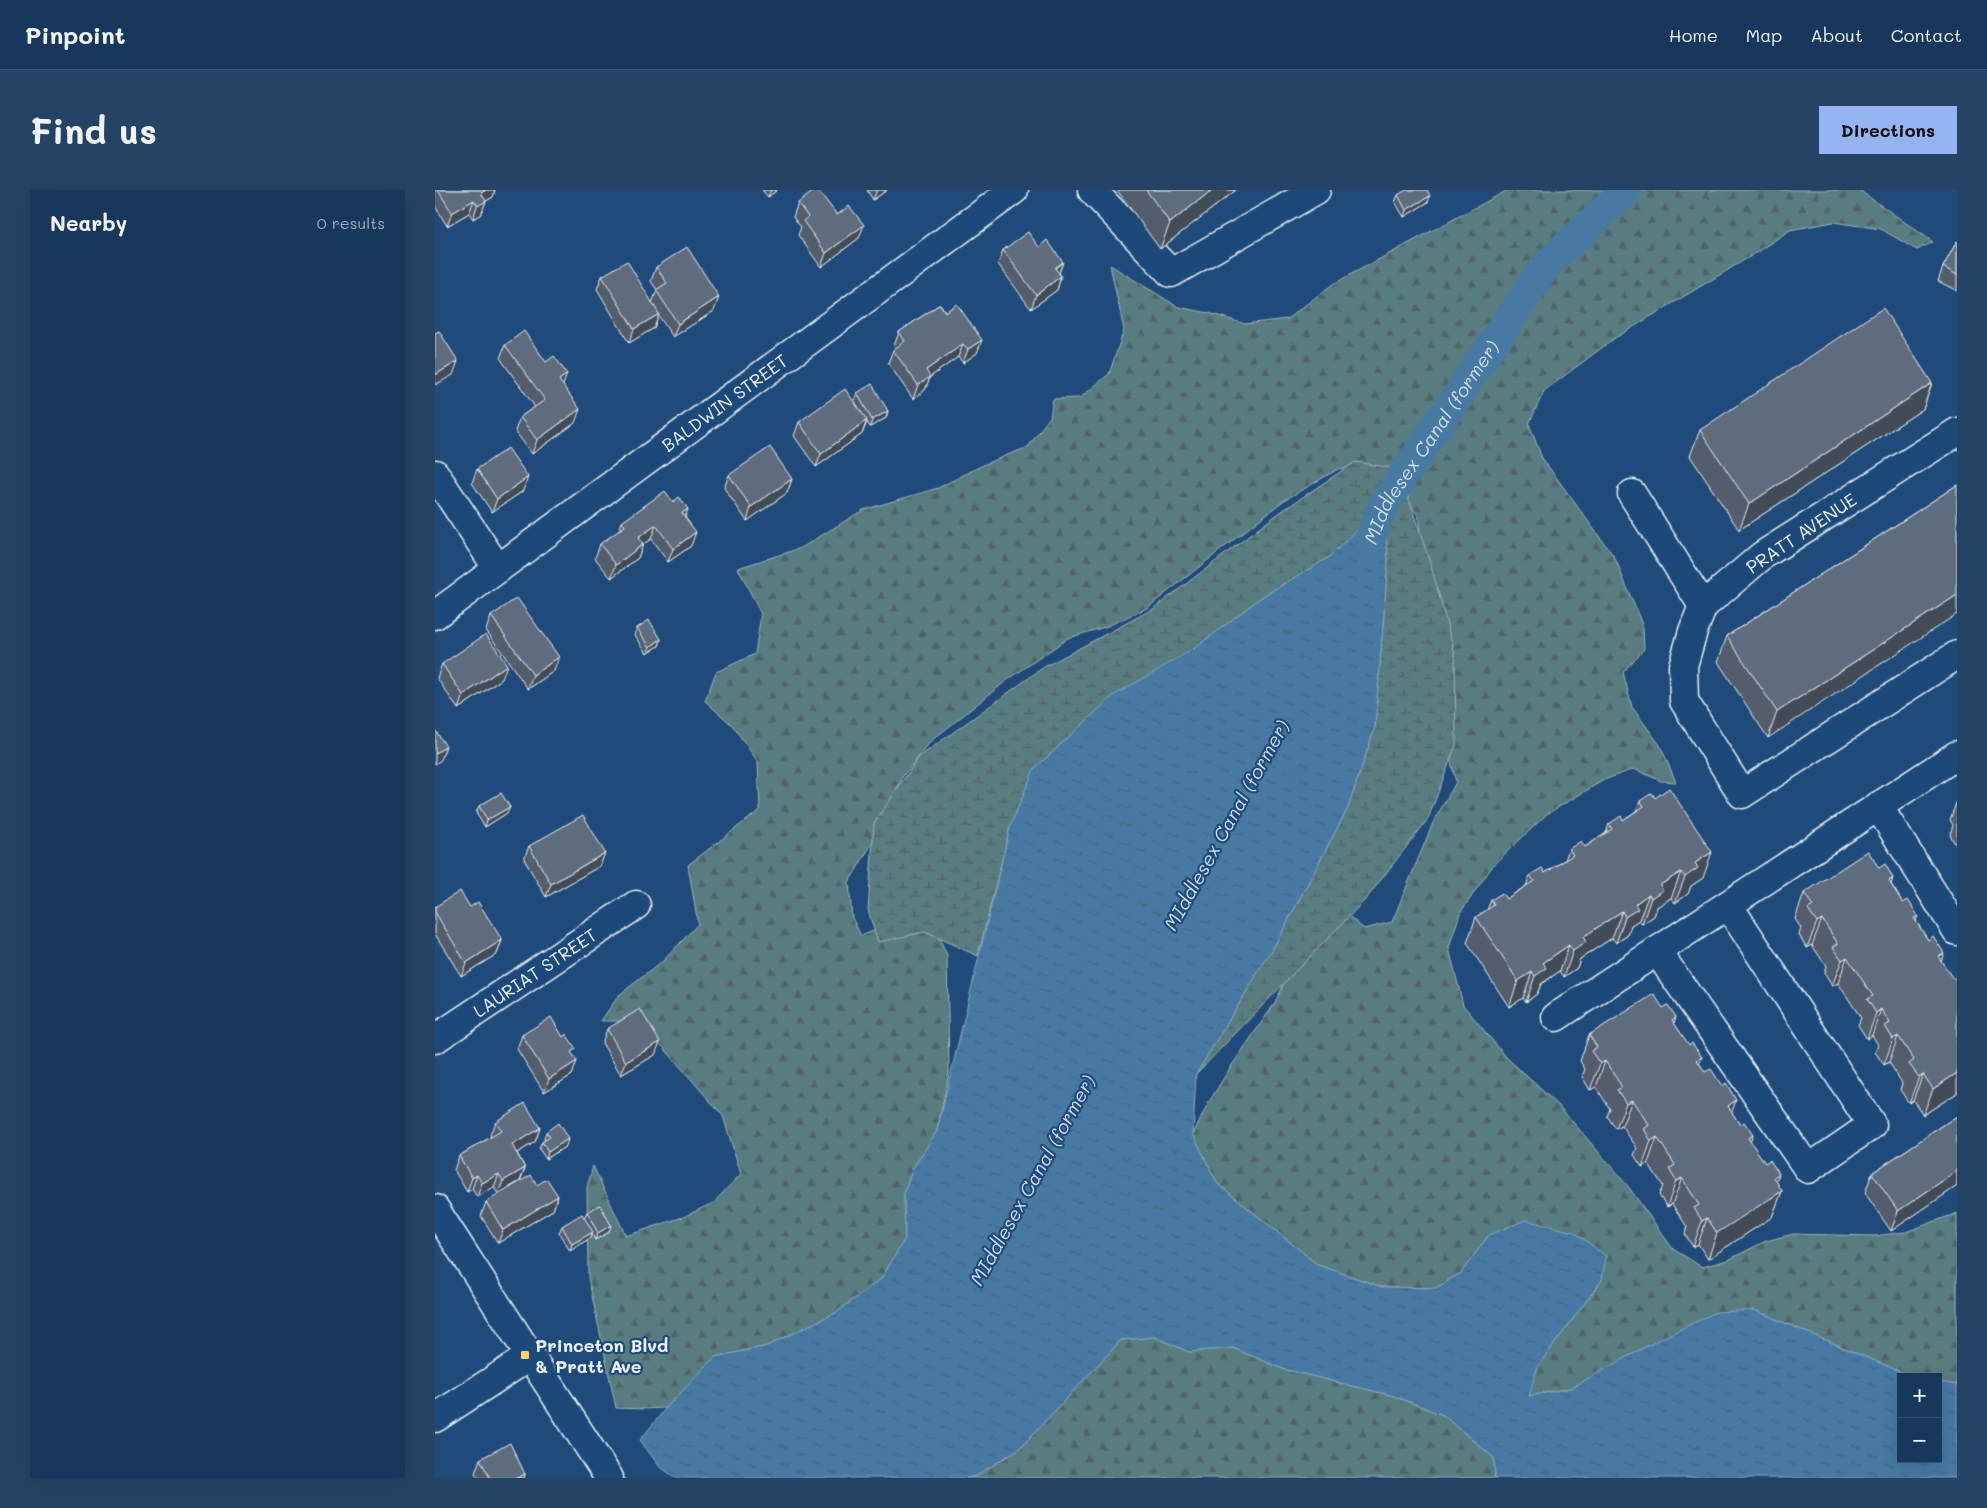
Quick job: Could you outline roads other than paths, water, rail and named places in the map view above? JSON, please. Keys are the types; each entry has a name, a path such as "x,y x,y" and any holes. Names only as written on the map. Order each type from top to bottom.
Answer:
{"street":[{"name":"BALDWIN STREET","path":"435,615 1013,190"},
{"path":"1092,190 1171,273 1316,190"},
{"name":"PRATT AVENUE","path":"1957,432 1763,555 1703,606 1693,631 1683,666 1684,701 1742,794 1957,655"},
{"path":"435,474 498,569"},
{"path":"1632,494 1703,606"},
{"path":"1556,1017 1957,755"},
{"path":"1878,806 1957,931"},
{"path":"1657,951 1808,1169 1872,1125 1727,905"},
{"name":"LAURIAT STREET","path":"435,1039 635,906"},
{"path":"435,1209 609,1478"},
{"path":"435,1418 530,1356"}],"water":[{"path":"1384,504 1388,560 1375,727 1348,808 1276,943 1196,1074 1193,1134 1217,1183 1318,1265 1382,1287 1436,1288 1461,1273 1489,1235 1525,1220 1574,1232 1606,1256 1602,1280 1538,1366 1529,1396 1571,1388 1660,1339 1716,1312 1754,1310 1904,1373 1897,1373 1897,1463 1942,1463 1942,1383 1957,1385 1957,1478 1495,1478 1494,1458 1443,1415 1394,1396 1283,1369 1233,1348 1189,1352 1155,1337 1121,1340 1020,1448 976,1476 966,1478 676,1478 659,1466 640,1440 666,1408 715,1357 767,1346 837,1312 881,1279 905,1239 904,1194 912,1170 937,1131 1010,827 1034,769 1113,696 1195,648 1263,596 1328,558"}],"waterway":[{"name":"MIddlesex Canal (former)","path":"1368,544 1384,504 1545,266 1626,190"}],"place":[{"name":"Princeton Blvd & Pratt Ave","path":"525,1355"}]}
